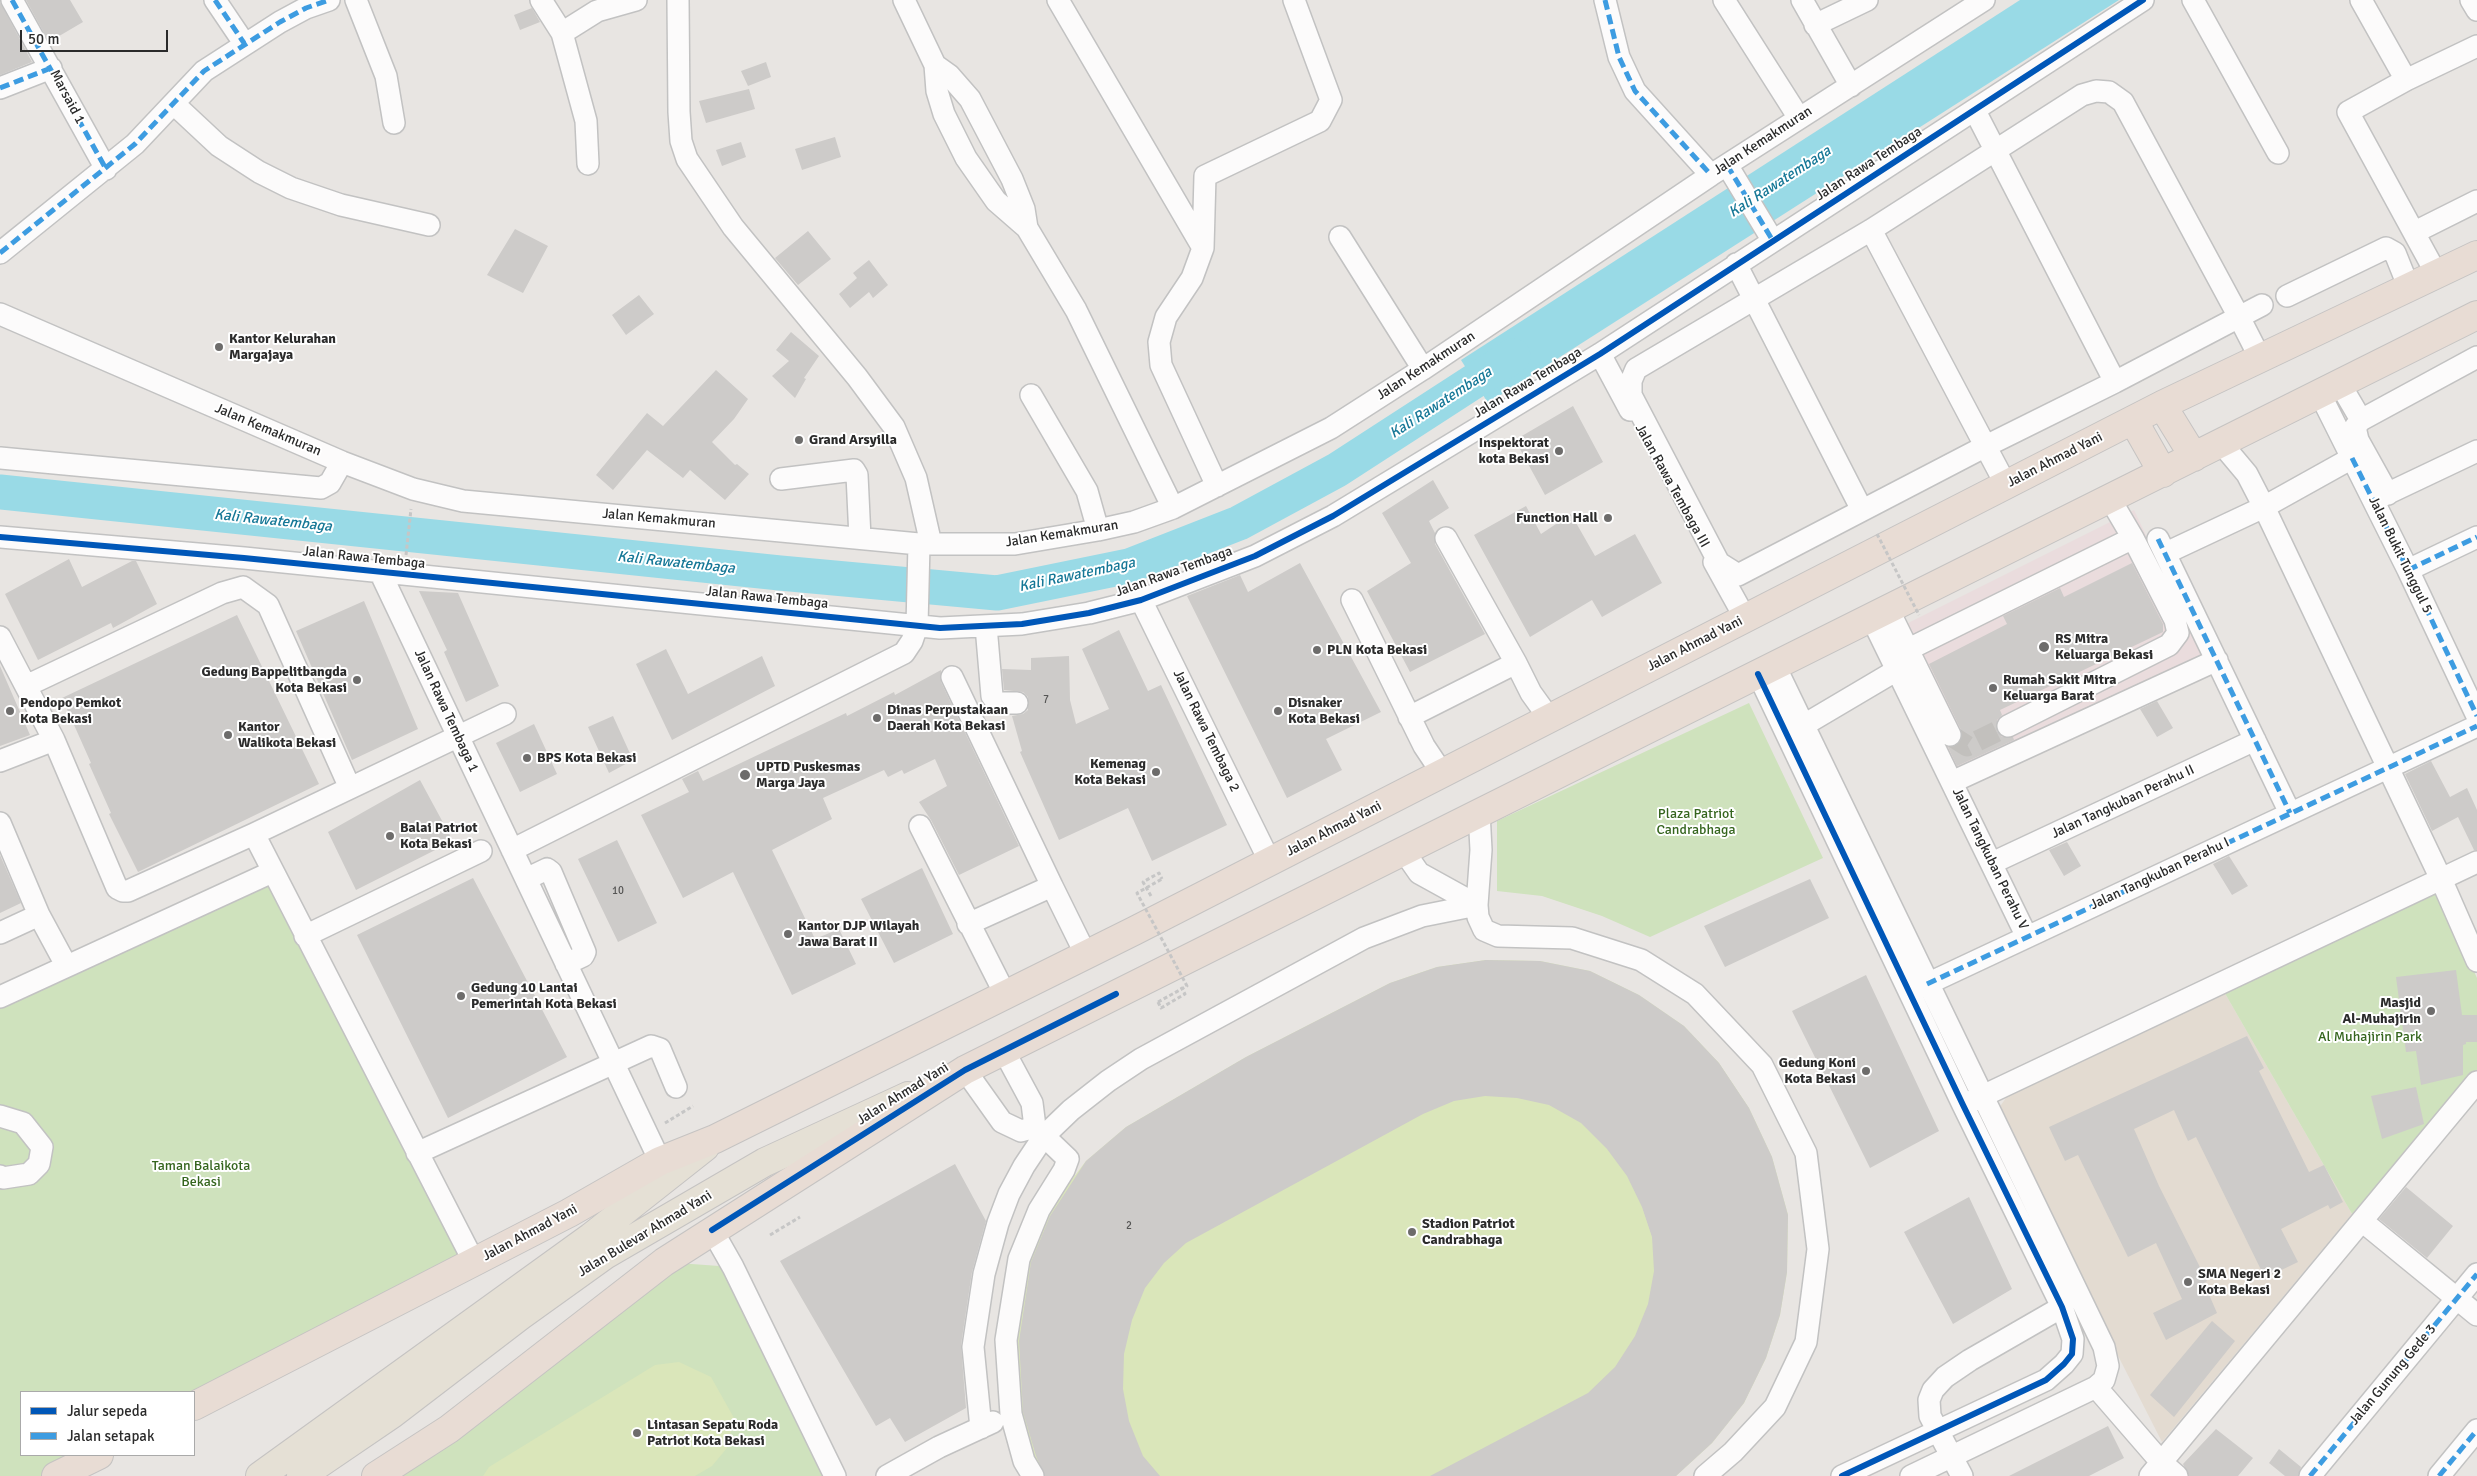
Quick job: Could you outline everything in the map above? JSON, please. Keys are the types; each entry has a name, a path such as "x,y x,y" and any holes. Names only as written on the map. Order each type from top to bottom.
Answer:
{"highway":[{"name":"Jalan Ahmad Yani","path":"195,1405 569,1213 660,1161 715,1139 1086,955 2162,405 2477,256"},
{"name":"Jalan Ahmad Yani","path":"376,1476 449,1429 664,1262 965,1070 2477,315"},
{"path":"2162,405 2194,456"},
{"path":"2132,420 2162,473"},
{"path":"56,1476 117,1456"}],"main road":[{"name":"Jalan Bulevar Ahmad Yani","path":"260,1476 598,1246 765,1162 965,1070"},
{"name":"Jalan Bulevar Ahmad Yani","path":"301,1476 392,1414 520,1316 715,1139"}],"street":[{"name":"Marsaid 1","path":"12,0 106,169"},
{"path":"215,0 244,43"},
{"path":"0,253 135,144 204,70 244,43 306,8 329,0"},
{"path":"356,0 386,76 394,123"},
{"path":"541,0 562,33 586,121 588,164"},
{"path":"562,33 597,11 636,0"},
{"path":"512,850 904,653 912,641 917,622 923,548 916,478 894,427 857,377 733,227 687,160 681,141 678,0"},
{"path":"904,0 934,65 937,91 944,114 966,158 996,201 1027,228 1076,310 1173,508"},
{"path":"1058,0 1203,248"},
{"path":"1217,486 1161,365 1159,342 1166,317 1192,278 1203,248 1205,176 1320,121 1331,100 1294,0"},
{"path":"1605,0 1619,57 1635,91 1723,171 1769,235"},
{"path":"1724,0 1799,118"},
{"path":"1802,0 1851,86"},
{"path":"1816,25 1867,0"},
{"name":"Jalan Rawa Tembaga","path":"0,537 917,622 940,628 986,626 1066,618 1141,600 1255,556 1333,516 1600,354 1736,264 1769,235 1975,111 2142,0"},
{"path":"2192,0 2278,153"},
{"path":"2361,0 2406,80"},
{"path":"2471,0 2477,10"},
{"name":"Jalan Kemakmuran","path":"0,314 342,462 413,488 463,501 860,538 923,548 1015,544 1134,522 1173,508 1331,428 1723,171 1799,118 1978,2"},
{"path":"2436,275 2415,232 2348,112 2406,80 2477,46"},
{"path":"934,65 949,75 970,99 1019,194 1027,228"},
{"path":"0,88 51,68"},
{"path":"2260,358 2239,317 2123,102 2109,92 2096,91 2082,95 1996,152 1870,230 1636,369 1631,381 1631,396 1719,563 1738,575 1984,447 2115,382 2239,317 2262,304"},
{"path":"174,104 219,146 259,172 291,188 341,205 429,225"},
{"path":"1975,111 2115,382"},
{"path":"2415,232 2477,201"},
{"path":"1870,230 1984,447 2006,485"},
{"path":"1340,237 1422,369"},
{"path":"2287,296 2386,248 2395,253 2408,288"},
{"path":"1736,264 1862,510"},
{"name":"Jalan Rawa Tembaga III","path":"1600,354 1745,618"},
{"path":"2477,357 2361,420 2355,427 2358,440 2381,497 2477,451"},
{"path":"2330,390 2361,420"},
{"name":"Jalan Bukit Tunggul 5","path":"2330,390 2352,458 2381,497 2408,570 2477,716"},
{"path":"1031,395 1087,491 1098,530"},
{"path":"2221,443 2248,474 2386,768 2441,879 2477,961"},
{"path":"0,458 321,488 330,483 342,462"},
{"path":"2290,813 2162,546 2264,507 2352,458"},
{"path":"781,479 854,470 857,475 860,538"},
{"path":"2008,726 2169,645 2178,633 2175,620 2133,538 2110,499"},
{"path":"2408,570 2477,537"},
{"path":"1446,538 1531,693 1549,718"},
{"path":"1909,649 2133,538"},
{"name":"Jalan Rawa Tembaga 1","path":"380,572 660,1161"},
{"path":"26,686 222,593 243,587 268,605 350,788"},
{"name":"Jalan Rawa Tembaga 2","path":"1141,600 1270,862"},
{"path":"1352,600 1424,746 1442,773"},
{"path":"1880,613 1909,649 1950,734"},
{"name":"Jalan Tangkuban Perahu V","path":"1880,613 1897,670 2028,937"},
{"path":"986,626 992,696 997,703 1017,703"},
{"path":"0,637 7,665 26,686 54,740 117,888 128,890 254,834 505,714"},
{"path":"1952,782 2217,660"},
{"path":"1409,716 1516,663"},
{"path":"1766,670 1804,725 1931,982 1972,1101 2104,1347 2108,1366 2104,1380 2096,1388 1911,1476"},
{"path":"1766,670 1972,1101 2062,1307 2073,1339 2072,1354 2046,1380 1842,1476"},
{"path":"1804,725 1897,670"},
{"path":"952,676 1086,955"},
{"name":"Jalan Tangkuban Perahu I","path":"1931,982 2477,726"},
{"path":"0,761 54,740"},
{"name":"Jalan Tangkuban Perahu II","path":"1992,863 2255,740"},
{"path":"1479,812 1481,850 1477,905 1478,918 1484,930 1498,936 1572,938 1641,960 1695,994 1762,1065 1806,1153 1818,1249 1806,1342 1775,1407 1733,1452 1705,1476"},
{"path":"0,823 39,915 66,965"},
{"path":"920,826 1005,994"},
{"path":"254,834 474,1262"},
{"path":"1403,850 1419,873 1477,905"},
{"path":"305,936 481,851"},
{"path":"1972,1101 2477,862"},
{"path":"0,996 272,872"},
{"path":"968,924 1052,886"},
{"path":"981,1428 973,1347 984,1274 998,1223 1009,1194 1040,1132 1108,1081 1141,1059 1364,938 1422,916 1477,905"},
{"path":"0,934 39,915"},
{"path":"417,1153 651,1046 660,1049 676,1087"},
{"path":"1004,1050 1032,1103 1040,1132 1068,1158 1064,1170 1039,1210 1018,1259 1006,1340 1011,1414 1024,1460 1033,1476"},
{"path":"965,1070 1002,1122 1021,1132 1040,1132"},
{"path":"2155,1469 2477,1082"},
{"path":"0,1116 23,1123 42,1148 39,1164 29,1174 3,1178 0,1176"},
{"path":"2362,1221 2477,1315"},
{"path":"712,1230 733,1267 835,1476"},
{"name":"Jalan Gunung Gede 3","path":"2310,1476 2477,1274"},
{"path":"1962,1476 1930,1416 1929,1400 1938,1384 1945,1377 2062,1307"},
{"path":"2096,1388 2155,1469 2177,1476"},
{"path":"888,1476 939,1447 1011,1414"},
{"path":"2439,1476 2477,1430"}],"path":[{"path":"405,558 411,507"},
{"path":"1877,534 1919,615"},
{"path":"1143,882 1159,873 1162,879 1137,893 1187,986 1158,1002 1161,1008 1185,994"},
{"path":"663,1124 693,1106"},
{"path":"770,1235 800,1217"}],"shaded area":[{"name":"RS Mitra Keluarga Bekasi","path":"2134,510 2205,659 1954,779 1900,627"},
{"name":"SMA Negeri 2 Kota Bekasi","path":"2223,990 2352,1214 2162,1442 2008,1140 1999,1108 2008,1095"}],"green space":[{"name":"Plaza Patriot Candrabhaga","path":"1749,703 1823,858 1650,937 1602,916 1542,896 1497,891 1497,821"},
{"name":"Taman Balaikota Bekasi","path":"272,872 474,1262 195,1392 20,1391 20,1456 97,1456 56,1476 0,1476 0,997"},
{"name":"Al Muhajirin Park","path":"2438,893 2477,978 2477,1070 2352,1214 2223,990"},
{"name":"Stadion Patriot Candrabhaga","path":"1486,960 1540,961 1590,971 1639,995 1684,1026 1719,1063 1749,1108 1772,1157 1788,1215 1787,1272 1780,1315 1766,1358 1744,1403 1712,1443 1676,1476 1035,1476 1012,1402 1015,1296 1051,1207 1086,1161 1126,1127 1246,1057 1390,983 1437,967"},
{"path":"664,1262 733,1267 835,1476 376,1476"},
{"name":"Lintasan Sepatu Roda Patriot Kota Bekasi","path":"679,1362 711,1377 734,1418 727,1448 712,1466 695,1476 483,1476 489,1467 655,1365"}],"water":[{"path":"2020,0 2119,0 1488,403 1461,360"}],"building":[{"path":"26,0 70,0 83,22 49,42"},
{"path":"0,2 32,62 0,75"},
{"path":"532,8 540,22 520,30 514,15"},
{"path":"766,62 771,77 748,86 741,71"},
{"path":"749,89 755,109 706,123 699,101"},
{"path":"835,137 841,157 802,170 795,149"},
{"path":"741,142 746,157 722,166 716,150"},
{"path":"515,229 548,246 523,293 487,275"},
{"path":"808,231 831,259 798,285 775,258"},
{"path":"869,260 888,285 873,298 869,292 850,308 839,294 857,278 853,273"},
{"path":"639,295 654,314 626,335 612,315"},
{"path":"791,332 819,356 804,378 806,379 795,398 772,376 789,361 776,350"},
{"path":"716,370 748,399 734,419 712,442 735,465 737,464 749,474 725,500 690,470 683,478 647,450 613,490 596,475 647,413 663,426"},
{"name":"Inspektorat kota Bekasi","path":"1573,406 1603,462 1545,495 1515,440"},
{"path":"1433,480 1449,508 1429,521 1435,533 1435,544 1485,634 1410,672 1367,591 1411,563 1382,513"},
{"path":"1526,506 1541,534 1571,514 1595,556 1635,534 1662,583 1602,617 1592,600 1530,637 1474,535"},
{"path":"69,559 82,587 132,561 136,561 157,604 113,628 111,623 38,660 5,594"},
{"path":"1300,563 1381,712 1326,739 1342,770 1287,798 1187,596 1240,575 1248,592"},
{"name":"Rumah Sakit Mitra Keluarga Barat","path":"2132,563 2163,624 2163,632 2000,710 2002,715 1997,720 1997,731 2002,737 2013,737 2014,740 1957,766 1948,747 1955,746 1960,742 1961,730 1929,664 2007,624 2003,616 2060,588 2064,597"},
{"path":"419,591 458,593 499,686 466,702 444,652 447,650"},
{"name":"Gedung Bappelitbangda Kota Bekasi","path":"364,601 418,729 352,760 296,631"},
{"name":"Kantor Walikota Bekasi","path":"237,615 319,784 138,872 109,814 111,813 89,764 91,763 62,698"},
{"path":"1119,630 1148,691 1161,685 1227,825 1152,861 1128,808 1059,840 1020,752 1022,751 1012,716 1023,714 1028,710 1028,697 1023,692 1004,690 1002,669 1031,670 1031,658 1069,656 1070,700 1076,724 1109,709 1082,649"},
{"path":"666,649 688,694 762,656 775,686 672,740 636,664"},
{"name":"Pendopo Pemkot Kota Bekasi","path":"0,666 30,735 0,746"},
{"path":"941,670 941,682 1019,846 959,875 931,820 919,802 947,786 935,759 904,774 902,770 888,777 884,770 823,798 832,819 772,850 815,939 839,929 856,964 792,995 733,872 683,898 641,815 689,792 682,779 698,771 703,781 846,713 847,716 894,692 895,695"},
{"path":"2157,701 2173,728 2157,737 2140,709"},
{"path":"613,716 633,760 609,773 588,727"},
{"name":"BPS Kota Bekasi","path":"534,724 557,774 520,792 496,743"},
{"path":"2431,761 2450,797 2467,788 2477,810 2477,850 2474,850 2458,817 2432,831 2405,774"},
{"name":"Balai Patriot Kota Bekasi","path":"420,780 453,841 356,890 328,832"},
{"path":"617,840 657,923 618,942 578,859"},
{"path":"2067,842 2081,866 2064,876 2049,850"},
{"path":"0,855 21,903 0,913"},
{"path":"2229,856 2248,886 2232,895 2213,864"},
{"path":"922,868 953,934 894,963 861,899"},
{"name":"Gedung 10 Lantai Pemerintah Kota Bekasi","path":"473,878 567,1057 448,1118 357,935"},
{"path":"1810,879 1829,918 1725,967 1704,926"},
{"path":"1486,960 1540,961 1590,971 1639,995 1684,1026 1719,1063 1749,1108 1772,1157 1788,1215 1787,1272 1780,1315 1766,1358 1744,1403 1712,1443 1676,1476 1430,1476 1588,1393 1615,1367 1635,1336 1648,1304 1654,1271 1652,1237 1642,1207 1627,1176 1607,1149 1581,1123 1549,1105 1517,1098 1485,1096 1454,1101 1423,1114 1186,1243 1164,1263 1145,1288 1132,1320 1124,1354 1123,1389 1129,1421 1143,1456 1160,1476 1045,1476 1036,1456 1023,1412 1019,1341 1031,1262 1050,1216 1086,1161 1126,1127 1246,1057 1390,983 1437,967"},
{"name":"Masjid Al-Muhajirin","path":"2456,970 2462,1015 2477,1015 2477,1042 2466,1042 2463,1045 2463,1075 2421,1085 2416,1051 2406,1052 2396,977"},
{"name":"Gedung Koni Kota Bekasi","path":"1866,975 1939,1131 1870,1168 1792,1011"},
{"path":"2247,1036 2264,1068 2259,1071 2309,1172 2324,1165 2343,1202 2330,1209 2328,1205 2281,1229 2298,1262 2265,1278 2196,1137 2188,1141 2174,1110 2134,1129 2159,1186 2207,1281 2204,1283 2217,1313 2166,1340 2153,1313 2182,1299 2156,1243 2128,1257 2078,1155 2065,1161 2049,1127"},
{"path":"2416,1087 2424,1124 2382,1139 2371,1096"},
{"path":"955,1164 986,1221 972,1272 961,1345 966,1408 905,1442 890,1418 876,1426 780,1261"},
{"path":"2406,1187 2453,1226 2427,1258 2379,1219"},
{"path":"1969,1197 2012,1289 1953,1324 1904,1232"},
{"path":"2212,1321 2235,1341 2174,1417 2150,1395"},
{"path":"2108,1426 2124,1458 2089,1476 2009,1476"},
{"path":"2216,1429 2253,1458 2238,1476 2189,1476 2183,1464"},
{"path":"2279,1449 2301,1467 2298,1476 2285,1476 2269,1463"}],"waterway":[{"name":"Kali Rawatembaga","path":"0,492 780,573 997,593 1129,566 1239,523 1337,470 1513,356"}],"tunnel":[{"path":"1950,735 1967,746 2008,726"}],"marked path":[{"path":"12,0 106,169"},
{"path":"215,0 244,43"},
{"path":"0,253 135,144 204,71 280,22 306,8 329,0"},
{"path":"1605,0 1619,57 1635,91 1711,175"},
{"path":"0,88 51,68"},
{"path":"1727,165 1773,241"},
{"path":"2352,458 2408,570 2477,716"},
{"path":"2408,570 2477,537"},
{"path":"2158,539 2290,813"},
{"path":"1927,984 2477,726"},
{"path":"2310,1476 2477,1274"},
{"path":"2439,1476 2477,1430"}],"cycle path":[{"path":"0,537 244,558 940,628 1022,624 1089,613 1141,600 1255,556 1333,516 1600,354 2143,0"},
{"path":"1758,674 1963,1105 2062,1307 2073,1339 2072,1354 2046,1380 1842,1476"},
{"path":"712,1230 965,1070 1116,994"}],"place":[{"name":"Kantor Kelurahan Margajaya","path":"219,347"},
{"name":"Grand Arsyilla","path":"799,440"},
{"name":"Inspektorat kota Bekasi","path":"1559,451"},
{"name":"Function Hall","path":"1608,518"},
{"name":"RS Mitra Keluarga Bekasi","path":"2044,647"},
{"name":"PLN Kota Bekasi","path":"1317,650"},
{"name":"Gedung Bappelitbangda Kota Bekasi","path":"357,680"},
{"name":"Rumah Sakit Mitra Keluarga Barat","path":"1993,688"},
{"name":"Pendopo Pemkot Kota Bekasi","path":"10,711"},
{"name":"Disnaker Kota Bekasi","path":"1278,711"},
{"name":"Dinas Perpustakaan Daerah Kota Bekasi","path":"877,718"},
{"name":"Kantor Walikota Bekasi","path":"228,735"},
{"name":"BPS Kota Bekasi","path":"527,758"},
{"name":"Kemenag Kota Bekasi","path":"1156,772"},
{"name":"UPTD Puskesmas Marga Jaya","path":"745,775"},
{"name":"Balai Patriot Kota Bekasi","path":"390,836"},
{"name":"Kantor DJP Wilayah Jawa Barat II","path":"788,934"},
{"name":"Gedung 10 Lantai Pemerintah Kota Bekasi","path":"461,996"},
{"name":"Masjid Al-Muhajirin","path":"2431,1011"},
{"name":"Gedung Koni Kota Bekasi","path":"1866,1071"},
{"name":"Stadion Patriot Candrabhaga","path":"1412,1232"},
{"name":"SMA Negeri 2 Kota Bekasi","path":"2188,1282"},
{"name":"Lintasan Sepatu Roda Patriot Kota Bekasi","path":"637,1433"}]}
